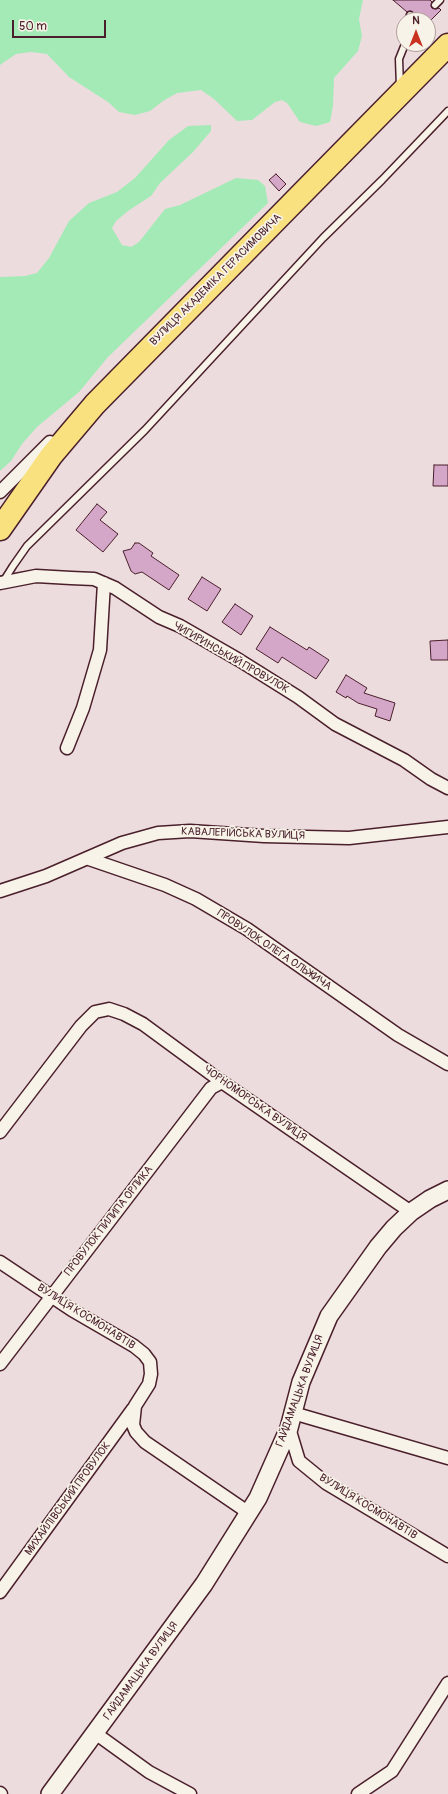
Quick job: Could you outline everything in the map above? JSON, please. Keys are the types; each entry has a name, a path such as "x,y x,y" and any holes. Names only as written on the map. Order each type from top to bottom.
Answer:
{"highway":[{"name":"ВУЛИЦЯ АКАДЕМІКА ГЕРАСИМОВИЧА","path":"0,529 51,456 95,404 448,45"}],"main road":[{"name":"ГАЙДАМАЦЬКА ВУЛИЦЯ","path":"50,1794 204,1584 258,1498 291,1421 301,1382 329,1316 378,1247 394,1228 411,1212 430,1199 448,1190"}],"street":[{"path":"0,492 33,460 67,423 95,404"},
{"name":"ЧИГИРИНСЬКИЙ ПРОВУЛОК","path":"2,582 36,576 94,579 104,583 121,591 159,617 180,626 239,660 298,697 335,724 404,760 431,779 448,788"},
{"path":"67,748 83,708 100,650 104,583"},
{"name":"КАВАЛЕРІЙСЬКА ВУЛИЦЯ","path":"0,891 89,859 122,843 158,833 190,831 264,836 349,838 448,827"},
{"name":"ПРОВУЛОК ОЛЕГА ОЛЬЖИЧА","path":"89,859 165,885 196,899 247,929 398,1035 448,1064"},
{"name":"ЧОРНОМОРСЬКА ВУЛИЦЯ","path":"0,1132 81,1026 95,1012 109,1009 124,1014 142,1024 222,1082 411,1212"},
{"name":"ПРОВУЛОК ПИЛИПА ОРЛИКА","path":"0,1364 51,1295 211,1088 222,1082"},
{"name":"ВУЛИЦЯ КОСМОНАВТІВ","path":"0,1262 72,1310 134,1346 144,1354 150,1362 152,1374 149,1384 135,1406 133,1425 136,1432 145,1442 249,1513"},
{"name":"МИХАЙЛІВСЬКИЙ ПРОВУЛОК","path":"0,1592 135,1406"},
{"path":"291,1421 448,1458"},
{"name":"ВУЛИЦЯ КОСМОНАВТІВ","path":"291,1421 299,1461 326,1483 448,1556"},
{"path":"358,1794 392,1771 448,1683"},
{"path":"95,1733 149,1772 190,1794"}],"lane":[{"path":"435,5 440,0"},
{"path":"400,94 399,59 401,52"},
{"path":"399,59 402,52"},
{"path":"2,582 27,546 145,430 323,238 382,180 448,111"}],"green space":[{"path":"0,0 363,0 359,19 362,36 358,51 334,78 333,106 330,122 316,126 300,122 287,103 282,100 275,102 252,120 237,121 214,99 201,90 177,93 150,111 135,115 119,112 108,102 69,77 47,54 31,52 16,54 0,65"},
{"path":"211,125 211,131 193,152 160,183 151,196 116,221 112,228 122,245 131,247 139,242 165,209 180,205 236,178 258,180 265,186 268,203 108,357 79,392 37,427 22,444 11,461 0,471 0,277 25,276 37,273 49,258 69,221 89,203 117,192 135,178 169,140 188,126"}],"building":[{"path":"393,0 430,0 432,2 432,8 439,8 441,10 436,15 436,12 407,12"},
{"path":"276,174 286,184 279,191 269,180"},
{"path":"434,465 448,465 448,486 433,486"},
{"path":"97,504 107,512 100,520 118,534 103,552 76,530"},
{"path":"135,543 139,543 153,553 151,556 179,575 169,590 142,572 135,574 131,571 123,551 131,549"},
{"path":"202,577 221,589 207,611 188,599"},
{"path":"235,604 253,616 241,635 222,622"},
{"path":"270,627 307,650 309,647 329,660 316,679 282,657 278,663 256,649"},
{"path":"448,640 448,660 431,660 430,641"},
{"path":"346,675 367,688 364,693 395,703 390,721 375,716 377,709 358,703 347,696 346,698 336,692"}]}
